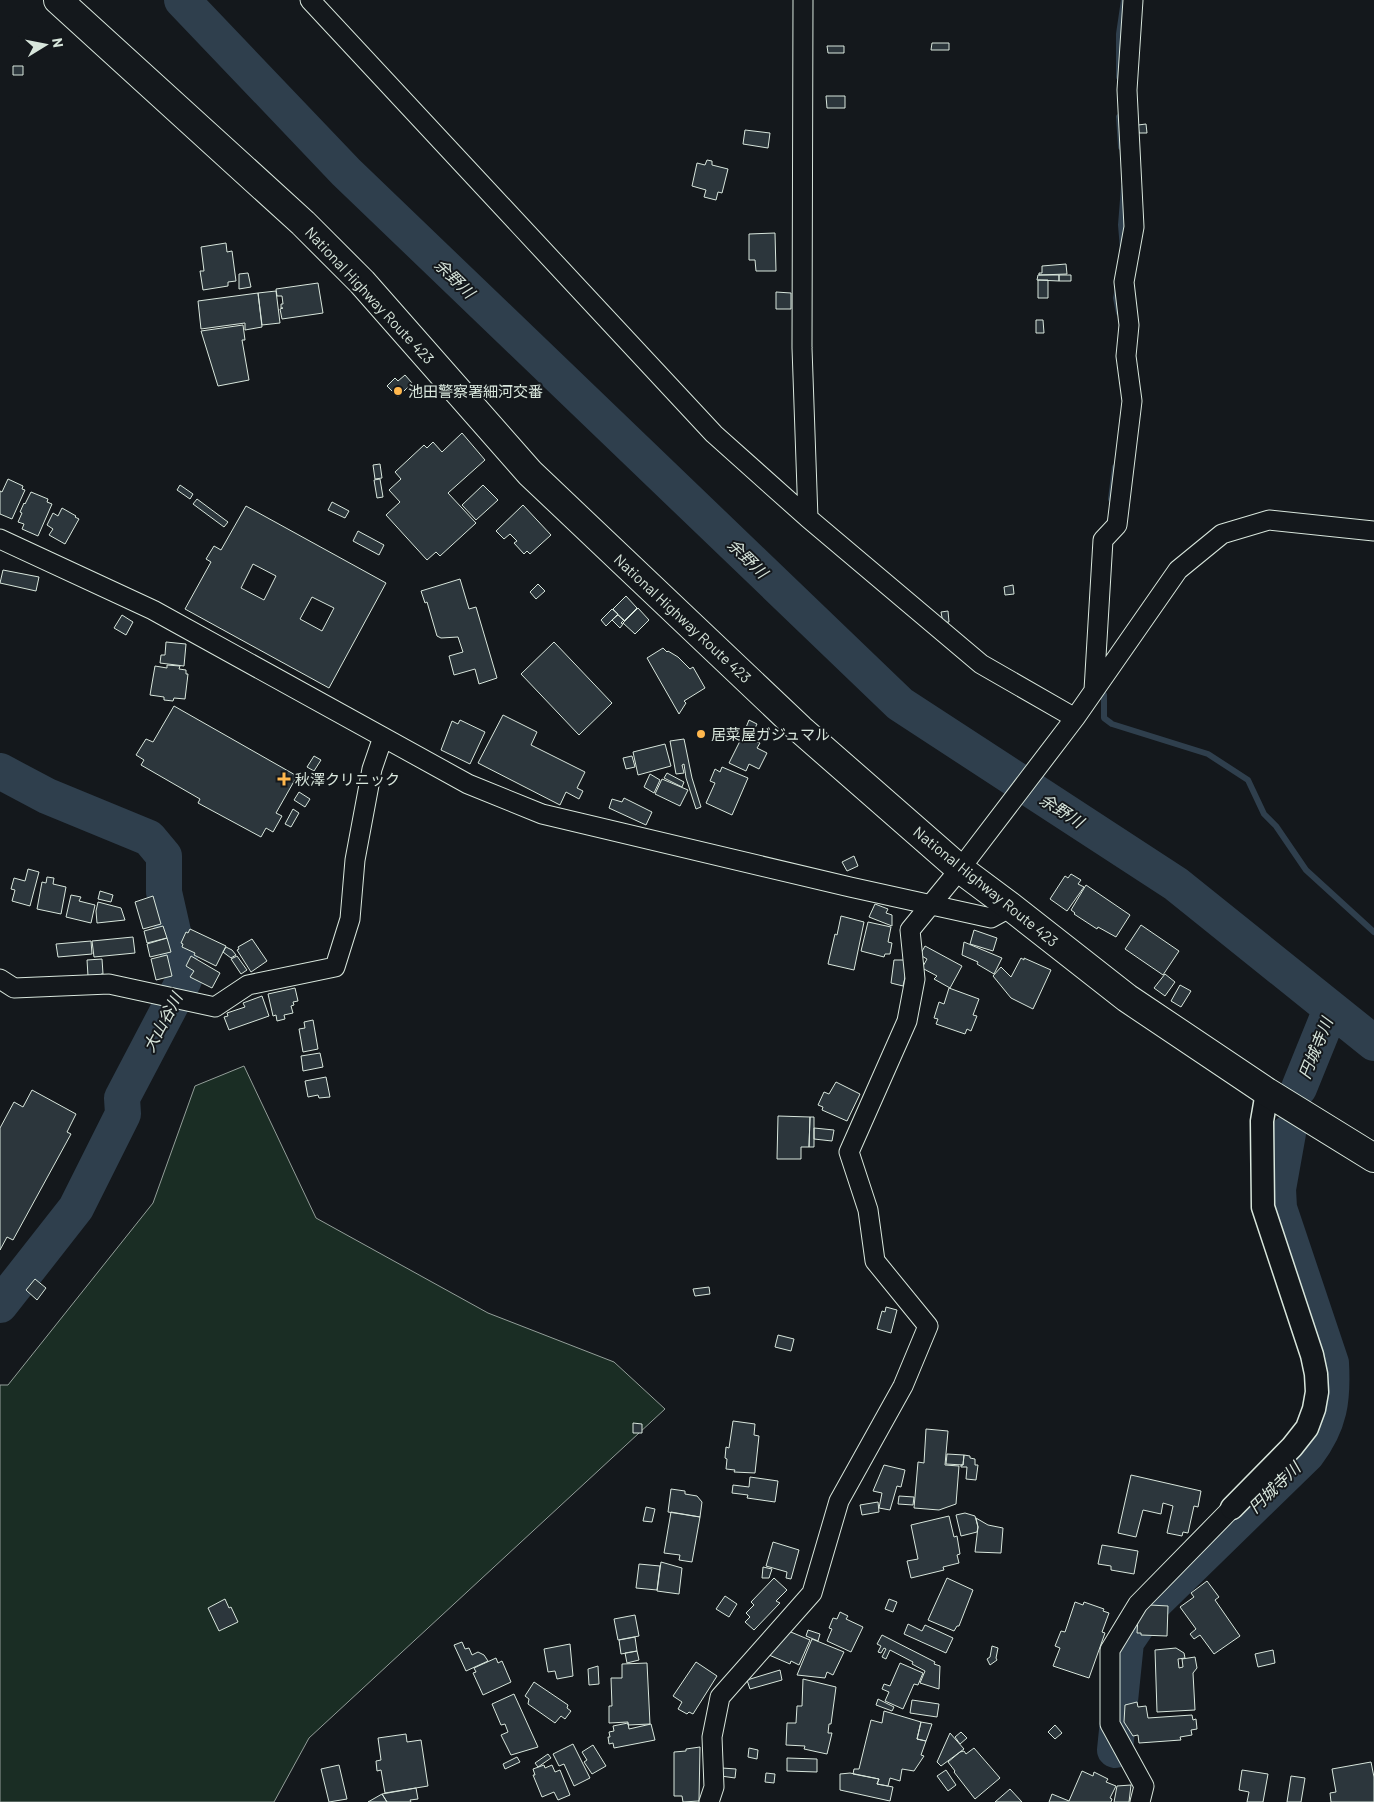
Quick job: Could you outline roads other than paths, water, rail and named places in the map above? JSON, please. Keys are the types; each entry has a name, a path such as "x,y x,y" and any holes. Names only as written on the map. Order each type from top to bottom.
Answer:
{"highway":[{"name":"National Highway Route 423","path":"58,0 303,223 362,282 537,480 800,729 960,869 1127,998 1267,1092 1374,1158"}],"street":[{"path":"310,0 714,434 808,518 981,664 1071,723"},
{"path":"803,0 802,348 808,518"},
{"path":"1094,690 1103,540 1117,526 1132,401 1126,356 1129,325 1124,282 1134,227 1127,90 1133,0"},
{"path":"709,1802 714,1787 712,1738 720,1697 812,1593 839,1501 903,1386 928,1326 875,1261 868,1210 849,1152 907,1021 915,979 910,930 960,869 1071,723 1178,570 1222,534 1269,520 1374,531"},
{"path":"0,539 153,610 468,784 542,814 931,906 991,918 1011,907"},
{"path":"0,979 14,988 109,984 215,1007 248,985 335,967 350,919 358,842 372,769 383,737"},
{"path":"1140,1802 1144,1786 1110,1724 1110,1650 1138,1604 1292,1447 1307,1428 1314,1409 1317,1392 1312,1355 1263,1207 1262,1121 1267,1092"}],"waterway":[{"name":"余野川","path":"182,0 346,172 900,704 1176,884 1374,1043"},
{"path":"1119,77 1119,34 1124,0"},
{"path":"1119,117 1121,147"},
{"path":"1123,249 1121,225 1124,187"},
{"path":"1118,288 1116,298 1119,313"},
{"path":"1111,499 1115,467"},
{"path":"1104,695 1104,718 1112,724 1208,754 1248,780 1264,814 1276,826 1306,870 1374,932"},
{"name":"大山谷川","path":"0,771 47,796 149,838 164,856 164,892 184,980 122,1098 123,1114 76,1208 0,1305"},
{"name":"円城寺川","path":"1299,1088 1331,1009"},
{"name":"円城寺川","path":"1115,1750 1126,1642 1149,1608 1307,1454 1315,1443 1325,1422 1330,1400 1331,1363 1279,1208 1278,1189 1288,1133"}],"place":[{"name":"池田警察署細河交番","path":"398,391"},
{"name":"居菜屋ガジュマル","path":"701,734"},
{"name":"秋澤クリニック","path":"284,779"}]}
